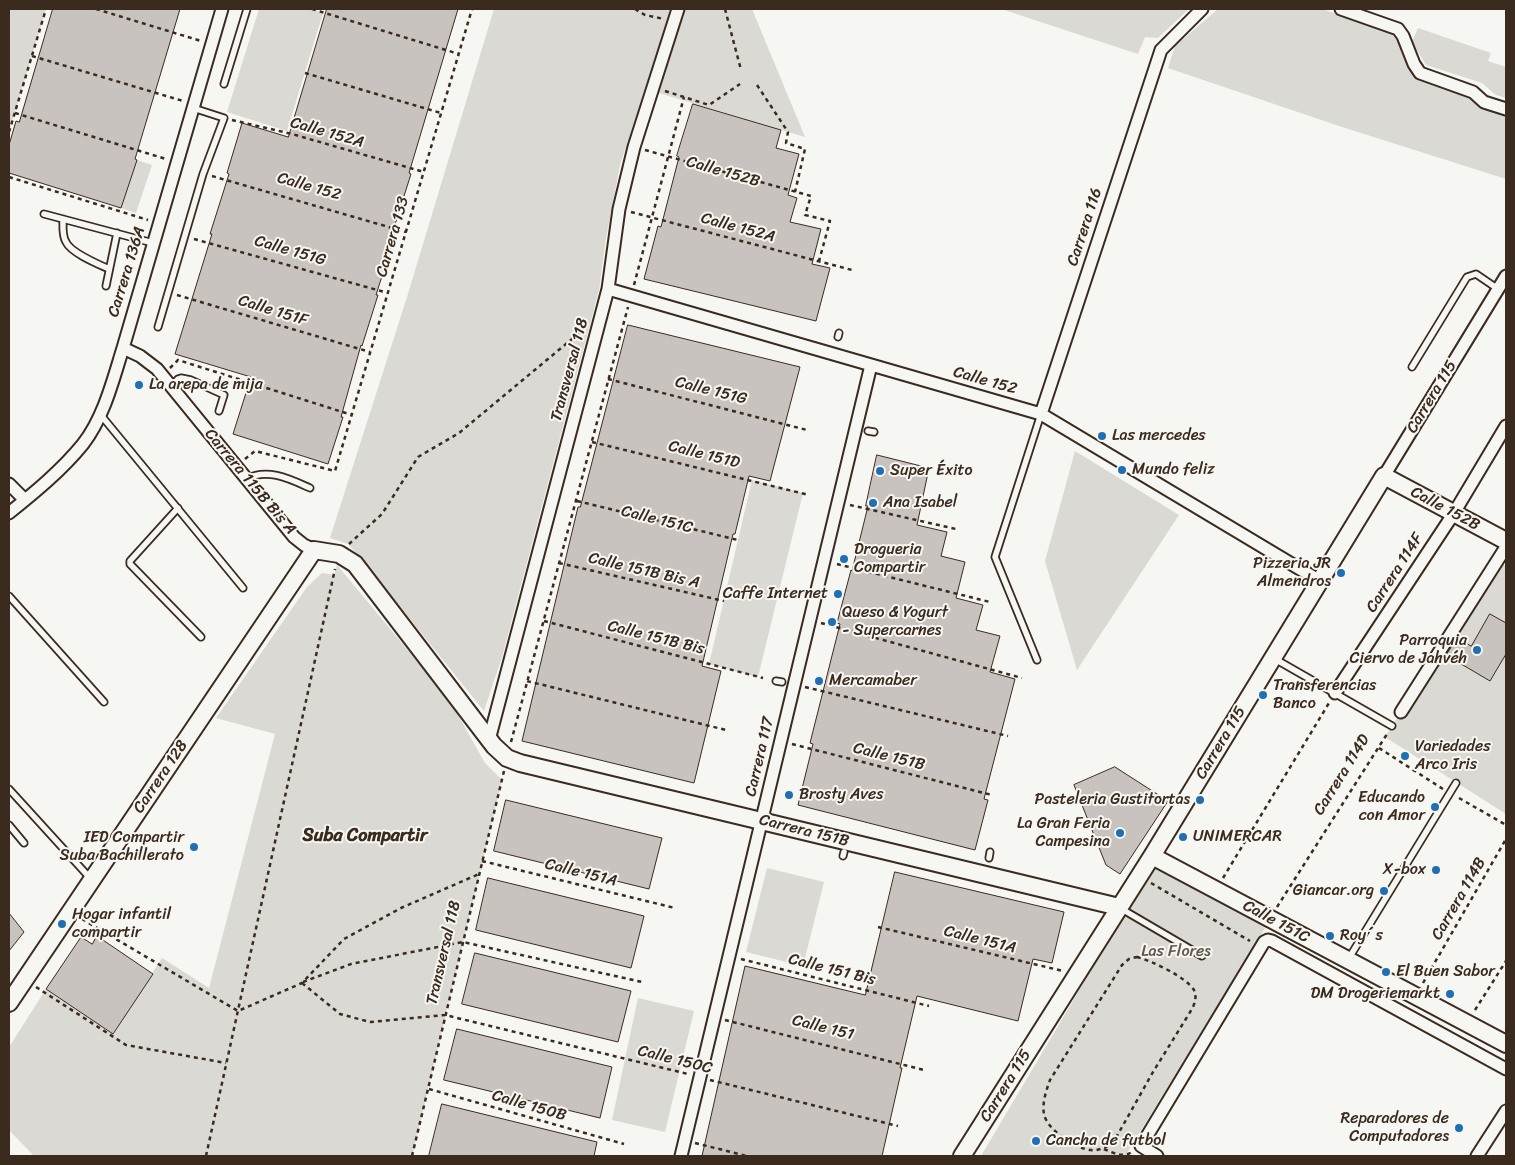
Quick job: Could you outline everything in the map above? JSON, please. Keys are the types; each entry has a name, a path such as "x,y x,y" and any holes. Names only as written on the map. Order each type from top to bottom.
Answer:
{"street":[{"name":"Carrera 136A","path":"9,513 57,471 83,444 100,413 112,384 123,348 222,9"},
{"name":"Transversal 118","path":"491,743 608,289 619,209 634,147 678,9"},
{"name":"Carrera 116","path":"1041,414 1161,50 1202,9"},
{"path":"1341,9 1398,30 1403,36 1414,64 1420,73 1473,92 1484,102 1506,109"},
{"name":"Carrera 115","path":"962,1156 1152,856 1384,476 1502,292 1506,276"},
{"name":"Calle 152","path":"608,289 1041,414 1320,581"},
{"name":"Carrera 115B Bis A","path":"123,348 140,356 157,370 294,537 314,550 339,554 354,564 491,743"},
{"name":"Carrera 117","path":"681,1156 781,741 784,683 810,620 871,365"},
{"name":"Carrera 114F","path":"1335,694 1454,513 1506,426"},
{"name":"Calle 152B","path":"1384,476 1506,541"},
{"path":"9,484 25,500"},
{"path":"1401,712 1506,548"},
{"name":"Carrera 128","path":"9,1004 314,550"},
{"name":"Carrera 151B","path":"491,743 507,758 520,763 1119,907"},
{"name":"Calle 151C","path":"1152,856 1506,1044"},
{"name":"Calle 151C","path":"1264,944 1272,941 1506,1069"},
{"path":"1157,1156 1141,1146 1264,944"},
{"path":"1477,1156 1506,1111"}],"lane":[{"path":"224,84 247,9"},
{"path":"158,327 203,174 224,118 193,106"},
{"path":"44,214 153,243"},
{"path":"63,219 66,244 72,250 109,270"},
{"path":"106,286 117,233"},
{"path":"1412,366 1468,277 1476,274 1502,292"},
{"path":"171,387 178,379 186,378 224,395 219,411"},
{"path":"100,413 243,588"},
{"path":"1037,660 995,557 1041,414"},
{"path":"247,479 253,476 275,475 310,488"},
{"path":"178,508 130,561 130,564 201,637"},
{"path":"9,596 104,702"},
{"path":"1273,658 1392,726"},
{"path":"1348,960 1456,783"},
{"path":"9,789 92,880"},
{"path":"9,825 24,843"},
{"path":"1119,907 1202,956"}],"path":[{"path":"9,132 46,9"},
{"path":"96,9 212,44"},
{"path":"312,9 459,54"},
{"name":"Carrera 133","path":"236,466 255,451 335,471 472,9"},
{"path":"635,9 645,15 674,21"},
{"path":"725,9 740,70"},
{"path":"32,56 193,106"},
{"path":"304,73 441,113"},
{"path":"652,87 709,105 740,84"},
{"path":"757,86 788,132 786,144 806,150 795,192"},
{"name":"Transversal 118","path":"412,1156 507,758 684,97"},
{"path":"15,112 177,162"},
{"name":"Calle 152A","path":"224,118 292,134 424,172"},
{"name":"Calle 152B","path":"634,147 811,196 806,215 830,221 819,260"},
{"name":"Calle 152","path":"203,174 406,232"},
{"path":"9,177 159,223"},
{"name":"Calle 152A","path":"619,209 852,270"},
{"name":"Calle 151G","path":"185,236 388,293"},
{"name":"Calle 151F","path":"168,292 370,352"},
{"path":"206,1156 339,554 382,514 418,457 458,433 590,324 599,325"},
{"path":"162,376 178,360 352,415"},
{"name":"Calle 151G","path":"608,379 807,430"},
{"name":"Calle 151D","path":"592,442 809,496"},
{"name":"Calle 151C","path":"576,500 738,540"},
{"path":"838,502 956,529"},
{"path":"824,561 990,602"},
{"name":"Calle 151B Bis A","path":"559,563 724,600"},
{"path":"810,620 1022,678"},
{"name":"Calle 151B Bis","path":"544,621 763,678"},
{"path":"527,681 726,730"},
{"path":"784,683 1008,736"},
{"path":"1216,890 1335,694"},
{"name":"Carrera 114D","path":"1269,918 1392,726"},
{"name":"Calle 151B","path":"781,741 992,795"},
{"name":"Carrera 114B","path":"1415,996 1506,839"},
{"name":"Calle 151A","path":"482,860 675,908"},
{"path":"302,983 344,939 401,908 479,874"},
{"path":"1138,876 1264,944"},
{"path":"70,912 238,1011"},
{"name":"Calle 151A","path":"878,927 1077,975"},
{"path":"238,1011 351,964 463,942 642,982"},
{"name":"Calle 151 Bis","path":"729,956 929,1006"},
{"path":"1104,1149 1112,1143 1192,1009 1196,999 1194,991 1186,982 1148,960 1137,957 1129,959 1122,965 1050,1080 1045,1094 1044,1113 1050,1128 1067,1141 1090,1150 1104,1149 1117,1155 1127,1155 1141,1146"},
{"path":"1467,1023 1506,961"},
{"path":"25,980 126,1045 226,1063"},
{"name":"Calle 150C","path":"302,983 340,1014 370,1022 445,1015 898,1126"},
{"name":"Calle 151","path":"714,1018 924,1070"},
{"name":"Calle 150B","path":"428,1088 624,1144"},
{"path":"685,1141 747,1156"}],"green space":[{"path":"9,9 46,9 9,132"},
{"path":"259,9 309,9 323,13 287,131 227,112"},
{"path":"494,9 671,9 620,165 606,238 599,290 502,657 484,711 360,557 348,544 330,538 407,297"},
{"path":"685,9 752,9 805,137 659,93"},
{"path":"1001,9 1189,9 1158,38 1145,37 1138,54"},
{"path":"1218,9 1322,9 1395,34 1417,77 1473,97 1482,106 1506,115 1506,179 1339,126 1168,68 1175,46"},
{"path":"1418,28 1491,53 1488,61 1506,67 1506,98 1496,95 1482,83 1426,65 1412,42"},
{"path":"137,160 152,165 136,213 121,208"},
{"path":"1075,451 1179,515 1077,670 1045,561"},
{"path":"752,480 803,493 758,677 709,664"},
{"path":"1498,562 1506,566 1506,814 1385,737"},
{"path":"337,565 450,701 485,763 502,780 412,1156 34,1156 9,1130 9,1047 46,989 113,1034 162,958 209,988 275,734 216,718 307,587 322,573 334,575"},
{"name":"Las Flores","path":"1154,864 1267,925 1127,1153 1132,1156 981,1156"},
{"path":"767,868 824,882 803,966 746,952"},
{"path":"638,998 694,1011 665,1132 612,1120"}],"building":[{"path":"53,9 180,9 135,159 137,160 121,208 9,173 9,145 16,121 19,122"},
{"path":"327,9 458,9 409,173 411,174 392,234 395,235 361,345 341,417 343,417 328,464 233,434 251,377 175,354 212,234 210,234 229,174 227,173 242,123 288,137"},
{"path":"693,104 781,130 776,148 799,154 788,195 797,198 790,222 821,229 812,264 830,268 816,321 644,279 658,226 661,227 679,157 677,156"},
{"path":"628,325 800,367 770,481 749,476 735,534 733,534 702,666 721,671 694,783 522,741 578,507 580,507"},
{"path":"877,455 929,468 917,525 947,532 941,556 965,562 956,598 983,605 976,630 1000,636 990,672 1015,679 984,799 988,800 975,850 798,805 813,744 810,743 840,624 837,623 868,506 866,506"},
{"name":"Parroquia Ciervo de Jahvéh","path":"1490,614 1506,623 1506,654 1490,681 1446,655 1457,638 1471,646"},
{"name":"La Gran Feria Campesina","path":"1115,767 1168,801 1120,874 1106,865 1074,785"},
{"path":"506,800 662,838 649,889 494,851"},
{"path":"895,872 1064,912 1052,963 1033,959 1018,1021 917,996 882,1156 702,1156 745,966 865,995"},
{"path":"488,878 644,916 631,968 476,930"},
{"path":"9,913 24,932 9,951"},
{"path":"97,936 153,974 113,1034 46,989 81,937 92,944"},
{"path":"475,953 631,991 618,1042 462,1004"},
{"path":"457,1029 612,1067 600,1118 444,1080"},
{"path":"442,1104 597,1142 594,1156 429,1156"}],"place":[{"name":"La arepa de mija","path":"139,385"},
{"name":"Las mercedes","path":"1102,436"},
{"name":"Mundo feliz","path":"1122,470"},
{"name":"Super Éxito","path":"880,471"},
{"name":"Ana Isabel","path":"873,503"},
{"name":"Drogueria Compartir","path":"844,559"},
{"name":"Pizzeria JR Almendros","path":"1341,573"},
{"name":"Caffe Internet","path":"838,594"},
{"name":"Queso & Yogurt - Supercarnes","path":"832,622"},
{"name":"Parroquia Ciervo de Jahvéh","path":"1477,650"},
{"name":"Mercamaber","path":"819,681"},
{"name":"Transferencias Banco","path":"1263,695"},
{"name":"Variedades Arco Iris","path":"1405,756"},
{"name":"Brosty Aves","path":"789,795"},
{"name":"Pasteleria Gustitortas","path":"1200,800"},
{"name":"Educando con Amor","path":"1435,807"},
{"name":"La Gran Feria Campesina","path":"1120,833"},
{"name":"UNIMERCAR","path":"1183,837"},
{"name":"IED Compartir Suba Bachillerato","path":"194,847"},
{"name":"X-box","path":"1436,870"},
{"name":"Giancar.org","path":"1384,891"},
{"name":"Hogar infantil compartir","path":"62,924"},
{"name":"Roy´s","path":"1330,936"},
{"name":"El Buen Sabor","path":"1386,972"},
{"name":"DM Drogeriemarkt","path":"1450,994"},
{"name":"Reparadores de Computadores","path":"1459,1128"},
{"name":"Cancha de futbol","path":"1036,1141"}],"district":[{"name":"Suba Compartir","path":"365,836"}]}
